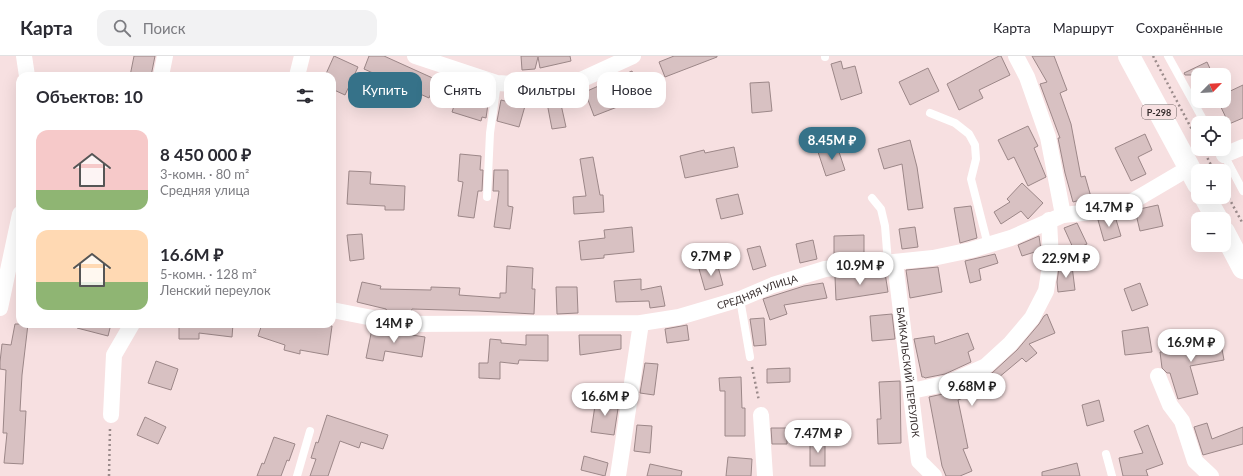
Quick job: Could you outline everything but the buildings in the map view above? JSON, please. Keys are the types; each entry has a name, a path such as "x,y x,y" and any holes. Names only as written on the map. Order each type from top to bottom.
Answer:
{"highway":[{"name":"Р-298","path":"1130,56 1191,172"},
{"path":"1231,245 1243,268"}],"street":[{"path":"24,56 26,72"},
{"path":"162,72 165,56"},
{"path":"298,72 302,56"},
{"path":"415,56 497,83 543,86 572,84 633,56"},
{"path":"912,391 948,383 986,366 1010,344 1032,318 1046,291 1056,218 1048,137 1028,77 1016,56"},
{"path":"1231,150 1243,147"},
{"name":"СРЕДНЯЯ УЛИЦА","path":"336,311 403,324 641,323 679,318 740,299 773,285 825,269 933,258 988,245 1011,238 1056,218 1092,212 1133,201 1191,177"},
{"path":"0,308 16,233"},
{"name":"БАЙКАЛЬСКИЙ ПЕРЕУЛОК","path":"892,263 912,391 919,461 934,476"},
{"path":"618,476 641,323"},
{"path":"111,415 114,355 130,328"},
{"path":"1158,376 1170,405 1182,421 1195,461 1211,476"},
{"path":"761,415 765,476"}],"lane":[{"path":"1168,56 1201,116"},
{"path":"487,197 490,133 497,83"},
{"path":"930,113 955,123 969,134 975,145 976,159 971,179 988,245"},
{"path":"1224,156 1243,191"},
{"path":"872,198 882,208 892,263"},
{"path":"740,299 750,357"},
{"path":"297,476 310,431"},
{"path":"1106,454 1112,476"}],"path":[{"path":"1153,56 1191,127"},
{"path":"1231,202 1243,224"},
{"path":"750,357 761,415"},
{"path":"109,476 111,415"}]}
